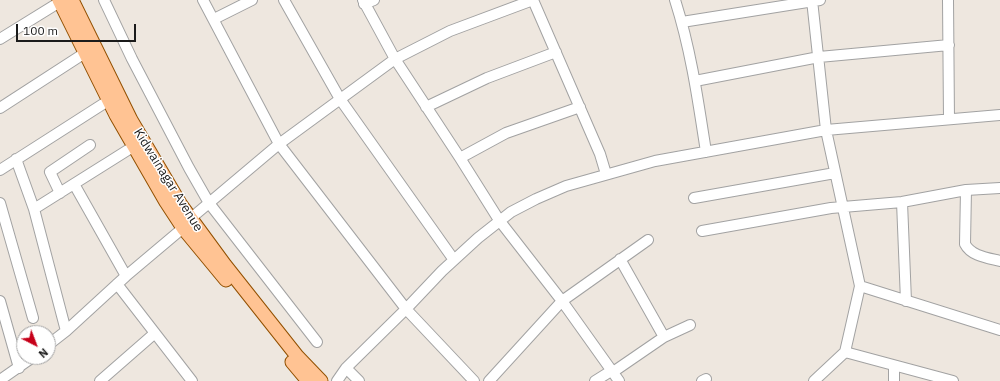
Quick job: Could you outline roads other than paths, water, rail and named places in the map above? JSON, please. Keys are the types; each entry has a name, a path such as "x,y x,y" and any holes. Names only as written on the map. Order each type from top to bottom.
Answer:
{"main road":[{"name":"Kidwainagar Avenue","path":"63,0 138,143 166,202 225,265 297,356 321,381"},
{"name":"Kidwainagar Avenue","path":"187,224 308,381"}],"street":[{"path":"0,38 63,0"},
{"path":"104,0 132,59 209,203 317,342"},
{"path":"203,0 279,144 406,309 474,381"},
{"path":"214,19 252,0"},
{"path":"284,0 340,99 454,260"},
{"path":"374,0 363,2 395,59 499,220 562,301 619,381"},
{"path":"56,339 209,203 279,144 395,59 450,31 533,0 600,154 606,174"},
{"path":"675,0 682,22 696,81 706,152"},
{"path":"682,22 815,0 826,130 860,286 845,352 814,381"},
{"path":"948,0 949,119"},
{"path":"696,81 819,57 949,45"},
{"path":"0,108 90,49"},
{"path":"426,107 487,78 556,52"},
{"path":"0,170 113,97"},
{"path":"460,158 506,133 580,107"},
{"path":"337,381 346,368 454,260 499,220 542,196 566,186 654,161 826,130 1000,114"},
{"path":"34,209 138,143"},
{"path":"60,193 50,172 90,145"},
{"path":"16,159 34,209 66,331"},
{"path":"694,198 835,173"},
{"path":"74,184 126,276"},
{"path":"702,231 831,208 902,202 966,190 1000,188"},
{"path":"966,190 965,244 974,254 1000,262"},
{"path":"902,202 906,301"},
{"path":"0,203 33,318"},
{"path":"489,381 562,301 648,240"},
{"path":"620,260 664,338"},
{"path":"117,284 188,379"},
{"path":"860,286 1000,330"},
{"path":"0,301 20,368"},
{"path":"595,381 664,338 690,325"},
{"path":"100,381 155,333"},
{"path":"845,352 952,381"},
{"path":"0,380 24,365"},
{"path":"894,366 894,381"},
{"path":"346,368 358,381"}]}
